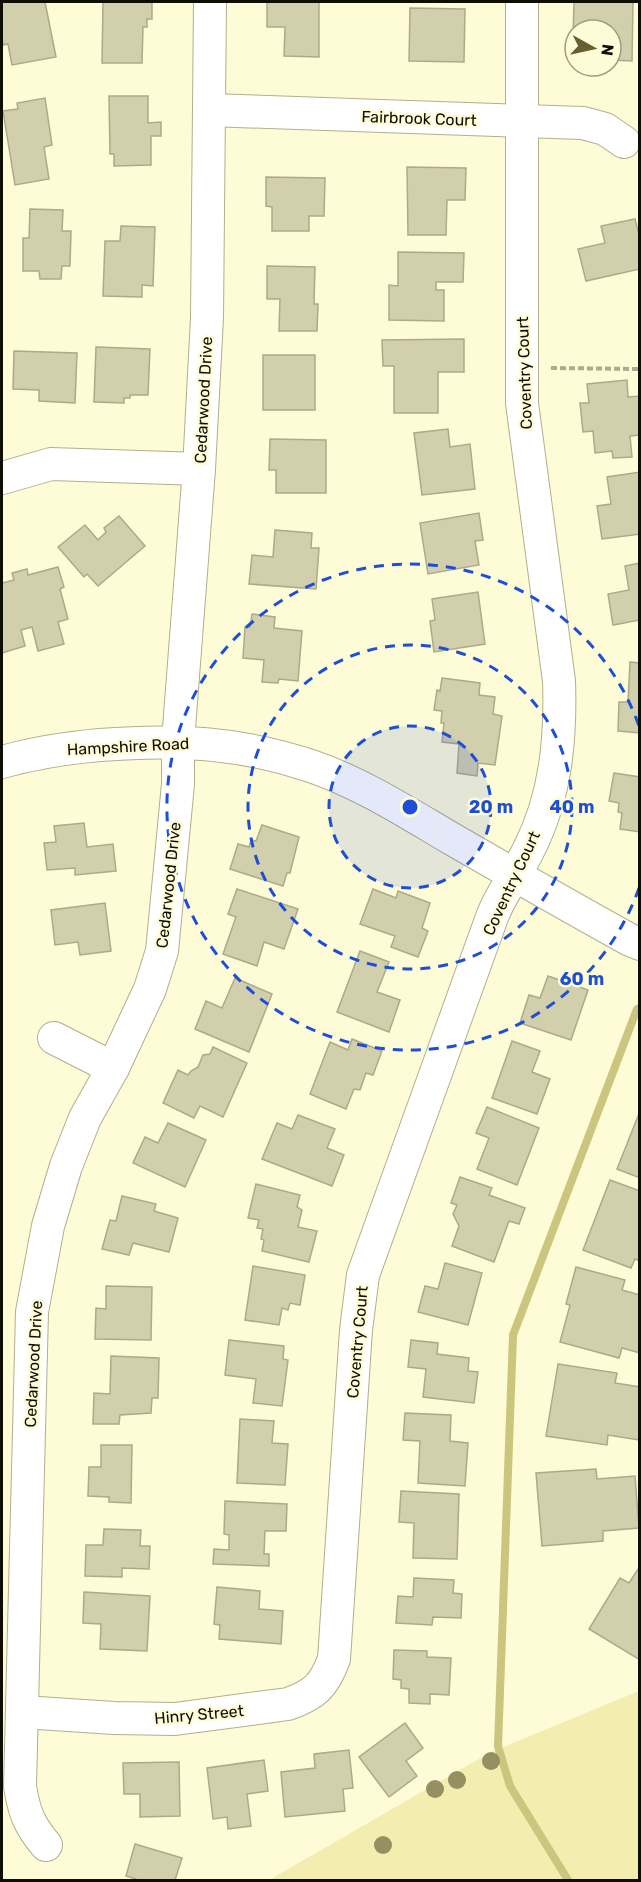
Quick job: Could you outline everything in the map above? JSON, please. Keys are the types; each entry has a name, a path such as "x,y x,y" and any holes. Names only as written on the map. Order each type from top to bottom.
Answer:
{"street":[{"name":"Cedarwood Drive","path":"46,1845 32,1828 23,1808 20,1786 32,1312 48,1226 66,1166 85,1118 113,1068 150,989 162,951 178,784 178,741 199,469 207,318 210,2"},
{"name":"Coventry Court","path":"328,1675 334,1659 356,1330 363,1275 494,911 530,848 546,807 557,758 560,720 559,681 522,403 522,2"},
{"name":"Fairbrook Court","path":"209,110 583,123 605,129 624,142"},
{"path":"2,478 51,464 199,469"},
{"name":"Hampshire Road","path":"2,762 61,749 178,741 220,745 264,753 320,770 357,785 639,944"},
{"path":"54,1038 113,1068"},
{"name":"Hinry Street","path":"23,1712 114,1718 175,1719 288,1704 318,1689 328,1675"}],"path":[{"path":"547,368 639,369"}],"shaded area":[{"path":"639,1691 639,1880 269,1880 491,1752"}],"building":[{"path":"2,2 45,2 56,57 12,65 8,44 3,45"},
{"path":"103,2 152,2 152,19 147,19 147,27 143,27 142,63 102,63"},
{"path":"267,2 319,2 319,57 284,56 285,27 267,27"},
{"path":"574,2 633,2 632,61 623,61 623,18 574,18"},
{"path":"410,8 465,9 464,62 409,61"},
{"path":"109,96 148,96 148,123 161,122 161,136 151,136 151,165 114,166 114,154 110,154"},
{"path":"45,98 52,145 44,147 49,179 15,185 3,111 18,109 17,103"},
{"path":"407,167 466,168 465,200 447,200 446,235 408,235"},
{"path":"266,177 325,178 324,216 309,216 309,231 272,231 272,207 266,206"},
{"path":"30,209 63,210 62,231 71,231 70,266 62,266 61,279 40,279 39,271 23,271 23,238 29,238"},
{"path":"635,219 640,238 640,269 586,281 578,249 605,243 601,226"},
{"path":"121,226 155,227 153,286 142,285 142,297 103,296 105,241 120,241"},
{"path":"398,252 464,253 463,282 436,282 436,290 444,290 444,321 389,320 389,285 398,286"},
{"path":"267,266 315,267 314,304 318,304 317,331 279,331 280,299 267,299"},
{"path":"464,339 464,372 438,372 438,413 394,413 394,366 383,366 382,340"},
{"path":"96,347 150,349 148,395 130,395 130,398 124,398 124,403 94,402"},
{"path":"14,351 77,353 75,403 39,401 39,390 13,389"},
{"path":"263,355 315,355 315,410 263,410"},
{"path":"627,380 628,397 640,396 640,435 630,436 632,457 613,458 612,451 595,453 593,431 583,432 580,403 589,403 587,384"},
{"path":"448,429 450,447 470,444 475,489 422,495 414,433"},
{"path":"270,439 326,440 326,493 276,493 276,470 269,470"},
{"path":"640,472 640,534 602,539 597,506 611,504 607,477"},
{"path":"479,513 483,540 475,541 479,565 428,574 420,523"},
{"path":"119,516 145,546 98,586 87,574 84,577 58,547 85,525 98,540 106,532 104,528"},
{"path":"275,530 312,533 311,548 319,548 316,589 249,584 252,555 273,557"},
{"path":"640,563 640,620 613,625 608,594 629,590 625,566"},
{"path":"58,567 64,587 60,589 68,619 58,622 64,644 38,651 32,627 21,630 25,646 2,653 2,583 14,580 12,573 27,569 28,575"},
{"path":"478,592 485,644 434,652 430,621 435,620 432,599"},
{"path":"252,614 275,617 274,628 302,631 298,681 279,679 278,683 262,682 264,660 243,658 245,627 250,627"},
{"path":"630,662 640,663 640,733 618,731 619,702 628,702"},
{"path":"442,678 480,683 479,695 495,697 493,714 502,716 495,765 478,763 477,776 457,773 459,744 442,742 444,723 441,723 442,711 434,710 437,690 440,691"},
{"path":"614,773 640,777 640,832 620,829 622,813 618,812 619,803 609,801"},
{"path":"84,823 87,847 113,844 116,871 75,875 75,868 47,870 44,843 56,842 54,826"},
{"path":"262,825 299,837 290,873 287,873 283,886 230,869 238,844 249,847 251,840 256,841"},
{"path":"237,889 298,909 284,949 264,942 257,966 223,954 236,917 228,914"},
{"path":"373,889 396,898 398,891 430,903 422,928 428,931 418,957 391,947 395,936 360,924"},
{"path":"105,903 111,951 80,955 78,942 55,945 51,910"},
{"path":"360,951 389,962 377,992 400,1000 389,1032 337,1012"},
{"path":"548,976 588,990 571,1040 520,1023 529,995 540,998"},
{"path":"235,978 272,994 249,1052 195,1029 206,1001 222,1008"},
{"path":"352,1039 382,1051 373,1075 366,1073 360,1090 354,1089 346,1109 310,1094 330,1042 348,1050"},
{"path":"512,1041 540,1051 532,1072 550,1079 537,1114 492,1098"},
{"path":"213,1047 247,1063 223,1117 200,1106 194,1118 163,1103 178,1070 188,1075 198,1067 203,1055 210,1054"},
{"path":"487,1107 539,1128 517,1185 477,1169 489,1138 476,1133"},
{"path":"640,1111 640,1178 617,1169"},
{"path":"298,1115 335,1129 327,1148 344,1155 332,1186 262,1159 277,1123 292,1129"},
{"path":"168,1123 206,1140 185,1187 133,1163 145,1137 158,1143"},
{"path":"460,1177 492,1188 489,1195 525,1208 519,1224 509,1221 494,1262 452,1246 459,1226 453,1214 457,1205 451,1203"},
{"path":"610,1180 640,1191 640,1261 635,1259 631,1268 583,1250"},
{"path":"256,1184 300,1195 297,1207 302,1210 298,1227 317,1231 309,1262 262,1251 263,1229 257,1228 259,1220 248,1218"},
{"path":"122,1196 156,1204 154,1211 178,1218 169,1252 133,1243 129,1255 102,1249 110,1220 116,1221"},
{"path":"445,1263 482,1273 468,1325 418,1312 425,1286 438,1289"},
{"path":"253,1266 305,1275 300,1305 290,1303 288,1310 282,1308 279,1325 245,1320"},
{"path":"576,1267 625,1280 622,1290 640,1295 640,1353 622,1348 619,1358 560,1342 570,1305 566,1304"},
{"path":"106,1286 152,1287 151,1340 95,1339 96,1308 106,1309"},
{"path":"229,1340 284,1346 283,1359 288,1360 282,1406 253,1403 256,1379 225,1375"},
{"path":"411,1340 438,1343 437,1354 469,1358 468,1371 478,1372 474,1403 423,1397 426,1369 408,1367"},
{"path":"111,1356 159,1358 158,1398 152,1398 151,1413 120,1415 119,1424 93,1424 94,1393 110,1394"},
{"path":"558,1364 617,1373 615,1383 640,1387 640,1440 608,1435 607,1445 546,1436"},
{"path":"405,1413 451,1415 450,1441 468,1443 465,1486 418,1483 420,1441 403,1440"},
{"path":"240,1419 274,1421 272,1443 288,1444 285,1485 237,1483"},
{"path":"101,1445 132,1445 131,1503 109,1502 109,1497 88,1496 89,1467 101,1467"},
{"path":"596,1469 597,1479 635,1476 639,1528 603,1531 603,1541 542,1546 536,1473"},
{"path":"401,1491 459,1494 457,1559 413,1558 414,1523 399,1522"},
{"path":"225,1501 287,1504 286,1531 265,1531 264,1554 269,1554 269,1566 213,1564 214,1549 229,1550 229,1535 224,1534"},
{"path":"104,1529 141,1530 140,1546 150,1546 149,1569 122,1568 122,1577 85,1576 86,1545 103,1545"},
{"path":"640,1566 640,1660 589,1629 620,1578 629,1583"},
{"path":"414,1578 454,1580 453,1593 462,1594 461,1618 433,1617 432,1625 396,1623 398,1596 413,1597"},
{"path":"217,1587 260,1591 259,1609 283,1611 281,1644 219,1639 220,1625 214,1624"},
{"path":"84,1592 150,1596 147,1651 100,1649 101,1624 83,1623"},
{"path":"394,1650 427,1651 427,1657 451,1658 449,1695 430,1694 430,1704 409,1703 409,1689 401,1688 401,1680 393,1679"},
{"path":"405,1723 423,1748 406,1761 417,1776 389,1797 359,1757"},
{"path":"349,1750 353,1788 343,1789 345,1811 285,1817 281,1772 315,1768 314,1754"},
{"path":"264,1760 268,1791 247,1794 251,1826 228,1829 227,1817 213,1819 207,1768"},
{"path":"179,1762 180,1816 140,1817 140,1794 124,1794 123,1763"},
{"path":"135,1844 182,1858 175,1880 136,1880 126,1876"}],"waterway":[{"path":"568,1880 510,1786 498,1746 513,1335 637,1009 640,1008"}]}
